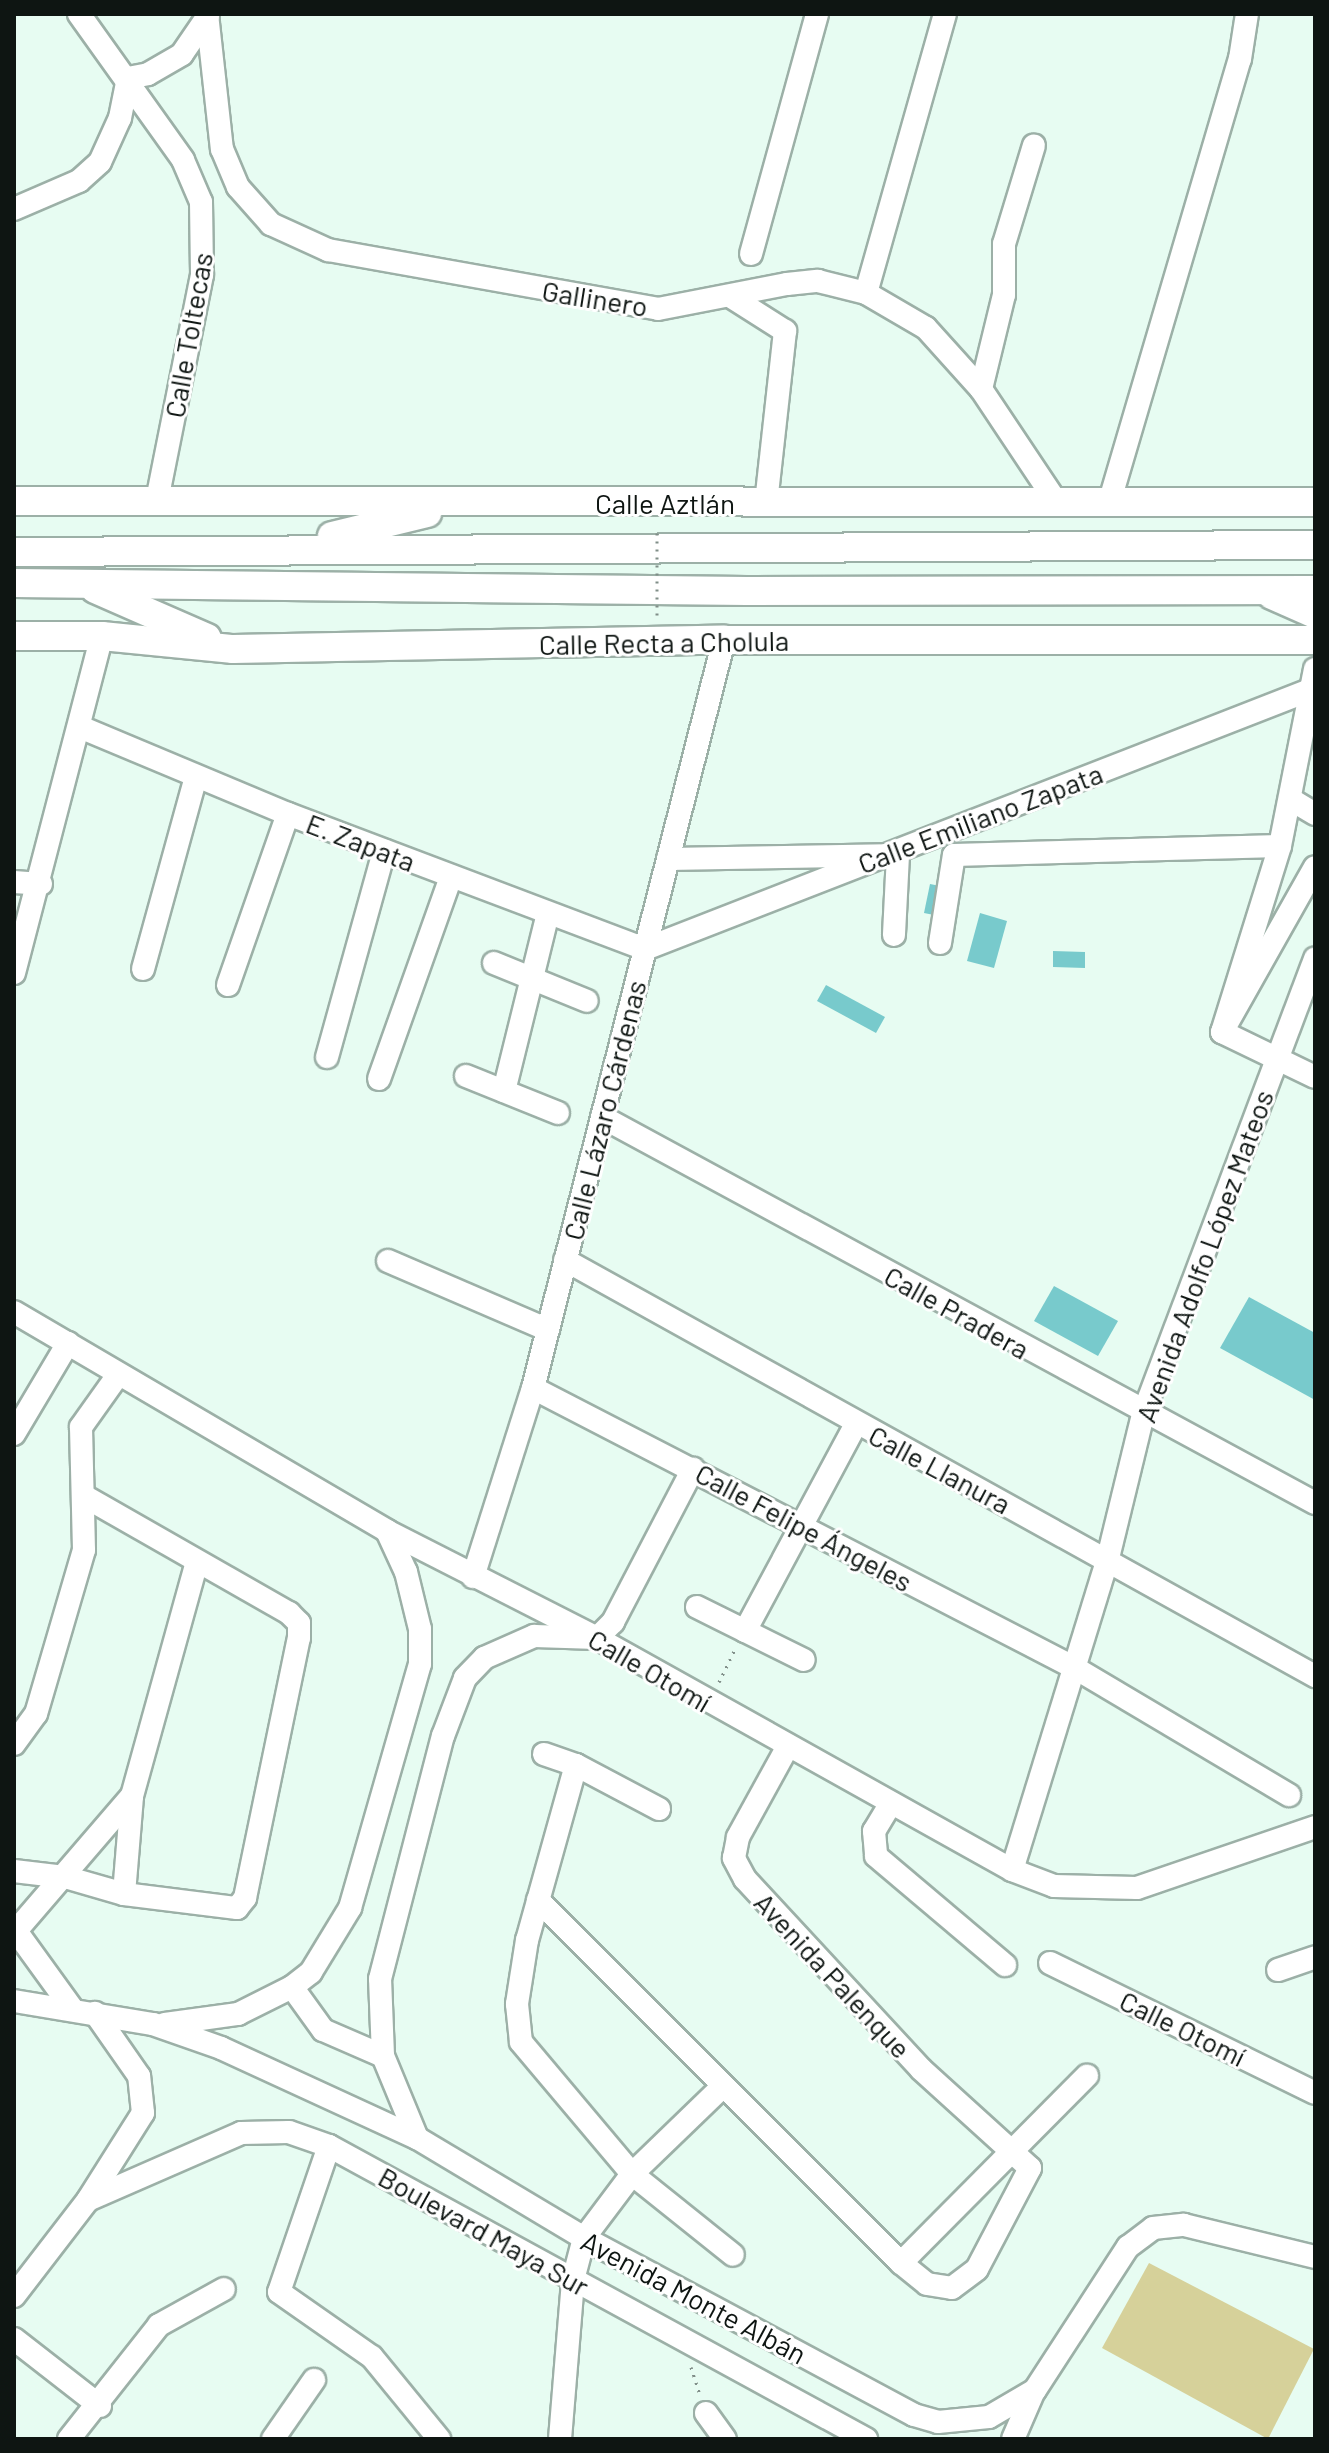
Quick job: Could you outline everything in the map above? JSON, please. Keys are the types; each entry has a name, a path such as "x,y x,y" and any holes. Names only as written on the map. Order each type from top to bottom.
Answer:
{"main road":[{"name":"Calle Aztlán","path":"14,501 1315,502"},
{"path":"284,548 467,503"},
{"path":"766,503 844,546"},
{"path":"14,544 60,552"},
{"path":"14,552 284,548 1315,545"},
{"name":"Calle Recta a Cholula","path":"14,583 747,591 1315,590"},
{"path":"84,584 233,649"},
{"path":"1260,590 1315,614"},
{"name":"Calle Recta a Cholula","path":"14,636 102,636 233,649 724,640 1315,640"}],"street":[{"name":"Calle Toltecas","path":"79,14 128,78 196,182 204,236 202,275 157,500"},
{"path":"751,254 817,14"},
{"path":"866,293 945,14"},
{"path":"1110,500 1240,59 1247,14"},
{"path":"14,209 79,181 100,162 120,118 128,78 148,74 182,54 208,15"},
{"name":"Gallinero","path":"208,15 222,149 230,172 260,214 295,237 328,250 658,309 818,281 866,293 926,328 981,389 1055,500"},
{"path":"981,389 1004,295 1004,244 1034,145"},
{"path":"733,298 785,331 766,503"},
{"path":"14,973 41,884 102,636"},
{"name":"Calle Lázaro Cárdenas","path":"473,1577 533,1388 724,640"},
{"path":"1222,1032 1280,846 1313,687"},
{"name":"Calle Emiliano Zapata","path":"645,949 892,855 1313,687"},
{"name":"E. Zapata","path":"80,727 288,814 645,949"},
{"path":"143,969 196,777"},
{"path":"1290,799 1315,814"},
{"path":"228,985 288,814"},
{"path":"940,943 954,855 1280,846"},
{"path":"327,1057 384,851"},
{"path":"668,859 892,855 894,935"},
{"path":"1222,1032 1315,867"},
{"path":"379,1079 451,877"},
{"path":"14,882 41,884"},
{"path":"504,1091 548,913"},
{"name":"Avenida Adolfo López Mateos","path":"1012,1870 1108,1558 1143,1414 1315,958"},
{"path":"494,963 587,1001"},
{"path":"1222,1032 1315,1077"},
{"path":"466,1076 558,1113"},
{"name":"Calle Pradera","path":"602,1117 1143,1414 1315,1503"},
{"name":"Calle Llanura","path":"565,1260 856,1424 1108,1558 1315,1676"},
{"path":"388,1261 548,1330"},
{"name":"Calle Otomí","path":"14,1312 387,1531 597,1638 787,1748 1012,1870 1054,1886 1137,1888 1315,1827"},
{"path":"14,1434 68,1343"},
{"path":"14,1744 36,1714 84,1550 81,1427 118,1375"},
{"name":"Calle Felipe Ángeles","path":"533,1388 1075,1668 1289,1795"},
{"path":"745,1631 799,1525 856,1424"},
{"path":"417,2138 383,2056 380,1979 443,1736 465,1678 484,1658 534,1636 597,1638 613,1622 693,1469"},
{"path":"14,1871 65,1877 124,1894 237,1908 245,1898 299,1623 84,1496"},
{"path":"153,2024 238,2014 292,1987 318,1962 350,1908 414,1694 420,1629 406,1572 387,1531"},
{"path":"124,1894 132,1796 197,1562"},
{"path":"697,1607 804,1660"},
{"name":"Avenida Palenque","path":"787,1748 738,1837 734,1858 745,1879 921,2069 1030,2168 967,2278 952,2288 935,2287 901,2263"},
{"path":"544,1754 576,1765 659,1809"},
{"path":"576,1765 538,1900 517,2004 521,2042 632,2174 733,2255"},
{"path":"71,2007 15,1932 132,1796"},
{"path":"891,1803 874,1831 876,1856 1005,1965"},
{"path":"538,1900 901,2263 1087,2076"},
{"path":"1278,1970 1315,1957"},
{"name":"Calle Otomí","path":"1050,1963 1315,2093"},
{"path":"292,1987 323,2030 383,2056"},
{"name":"Avenida Monte Albán","path":"14,2001 71,2007 153,2024 221,2048 417,2138 584,2238 914,2415 967,2422 1010,2408 1035,2390 1128,2247 1153,2228 1184,2225 1315,2257"},
{"name":"Boulevard Maya Sur","path":"14,2296 88,2200 139,2125 144,2102 133,2064 95,2013"},
{"path":"560,2439 573,2280 584,2238 632,2174 722,2087"},
{"name":"Boulevard Maya Sur","path":"88,2200 241,2133 289,2132 329,2146 866,2439"},
{"path":"329,2146 279,2292 372,2357 439,2439"},
{"path":"69,2439 100,2406 159,2325 224,2289"},
{"path":"14,2339 100,2406"},
{"path":"273,2439 314,2380"},
{"path":"1013,2439 1035,2390"},
{"path":"706,2413 725,2439"}],"path":[{"path":"657,533 657,619"},
{"path":"708,1703 745,1631"},
{"path":"680,2338 706,2413"}],"shaded area":[{"path":"1149,2263 1314,2349 1268,2439 1102,2348"}],"building":[{"path":"930,884 945,887 939,916 924,913"},
{"path":"980,913 1007,921 994,968 967,961"},
{"path":"1053,951 1085,952 1085,968 1053,967"},
{"path":"826,985 885,1017 876,1033 817,1001"},
{"path":"1054,1286 1118,1321 1098,1356 1034,1321"},
{"path":"1249,1297 1315,1333 1315,1400 1220,1348"}]}
